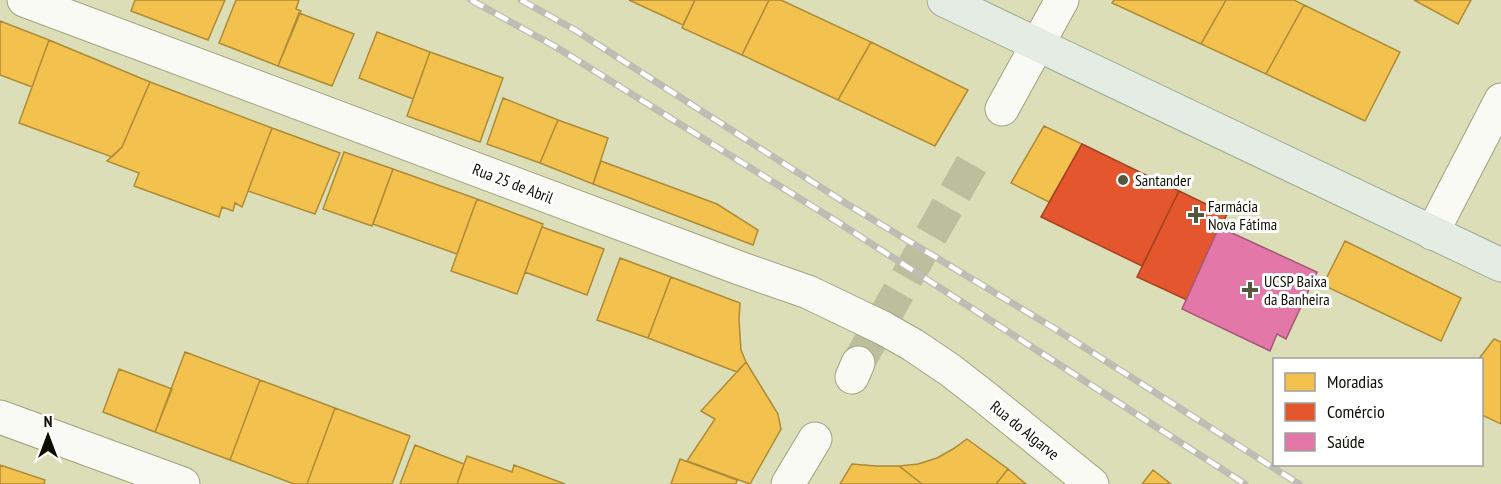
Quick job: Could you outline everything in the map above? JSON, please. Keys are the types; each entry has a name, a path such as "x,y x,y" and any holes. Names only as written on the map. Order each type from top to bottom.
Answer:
{"main road":[{"path":"944,0 1501,265"}],"street":[{"name":"Rua 25 de Abril","path":"24,0 808,292 913,345 986,398"},
{"path":"1002,109 1062,0"},
{"path":"1432,233 1501,100"},
{"name":"Rua do Algarve","path":"986,398 1092,484"},
{"path":"0,417 183,484"},
{"path":"788,484 815,439"}],"building: Moradias":[{"path":"135,0 225,0 208,40 131,11"},
{"path":"236,0 299,0 296,9 301,11 278,66 219,43"},
{"path":"629,0 695,0 683,25"},
{"path":"695,0 769,0 742,55 682,28"},
{"path":"769,0 781,0 871,42 838,100 742,55"},
{"path":"1114,0 1226,0 1201,44 1112,3"},
{"path":"1226,0 1294,0 1304,5 1266,74 1201,44"},
{"path":"1414,0 1471,0 1458,24"},
{"path":"1304,5 1400,52 1365,121 1266,74"},
{"path":"299,13 354,34 332,86 278,66"},
{"path":"0,21 49,40 32,87 0,75"},
{"path":"377,32 430,52 413,99 359,78"},
{"path":"49,40 150,82 122,147 112,157 19,123"},
{"path":"871,42 968,90 935,146 838,100"},
{"path":"430,52 503,78 480,142 407,116"},
{"path":"150,82 272,128 242,207 235,203 233,211 222,207 219,217 134,186 139,173 107,161 122,147"},
{"path":"503,98 558,120 540,163 487,144"},
{"path":"558,120 608,138 593,184 540,163"},
{"path":"1044,126 1082,144 1049,202 1011,183"},
{"path":"272,128 340,153 315,214 248,191"},
{"path":"344,152 393,169 372,226 323,209"},
{"path":"601,161 717,204 758,230 753,245 593,184"},
{"path":"393,169 477,199 457,254 373,224"},
{"path":"477,199 543,224 517,294 451,271"},
{"path":"542,227 604,249 587,295 525,272"},
{"path":"1345,241 1461,298 1441,341 1323,285"},
{"path":"620,258 671,277 648,338 597,320"},
{"path":"671,277 740,303 741,350 746,362 737,372 648,338"},
{"path":"1494,339 1501,342 1501,424 1483,415 1483,358 1480,358"},
{"path":"185,352 260,380 230,460 155,432"},
{"path":"746,362 778,414 781,429 750,484 687,461 715,419 701,411"},
{"path":"119,369 172,389 155,432 103,412"},
{"path":"260,380 335,408 307,484 294,484 230,460"},
{"path":"335,408 410,436 392,484 307,484"},
{"path":"967,439 1008,469 996,484 922,484 899,466 918,464 937,458"},
{"path":"415,445 464,464 457,484 400,484"},
{"path":"467,456 512,472 514,465 565,484 457,484"},
{"path":"680,459 737,480 736,484 671,484"},
{"path":"852,464 899,466 922,484 840,484"},
{"path":"0,465 45,480 44,484 0,484"},
{"path":"1008,469 1026,484 996,484"},
{"path":"1153,470 1171,484 1142,484"}],"building: Comércio":[{"path":"1082,144 1179,191 1142,266 1041,217"},
{"path":"1179,191 1227,214 1187,300 1137,277"}],"building: Saúde":[{"path":"1219,227 1317,272 1286,339 1277,334 1270,351 1182,309"}],"tunnel":[{"path":"858,363 974,160"}],"railway":[{"path":"471,0 556,47 836,221 1245,484"},
{"path":"521,0 575,30 847,204 1057,330 1299,484"}],"place":[{"name":"Santander","path":"1123,180"},
{"name":"Farmácia Nova Fátima","path":"1196,215"},
{"name":"UCSP Baixa da Banheira","path":"1250,290"}]}
